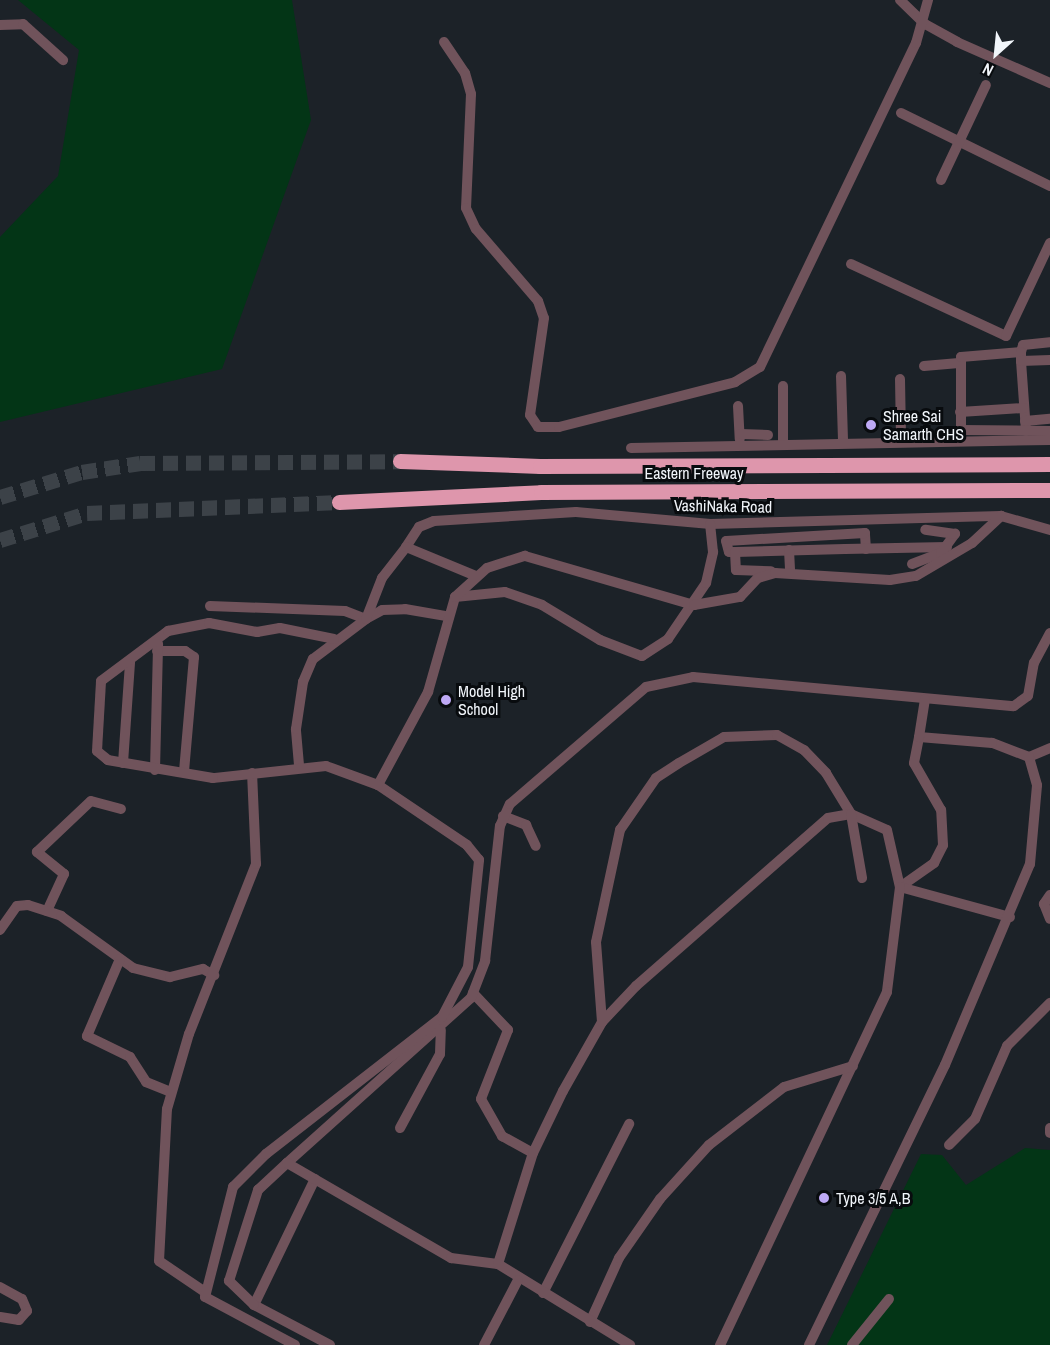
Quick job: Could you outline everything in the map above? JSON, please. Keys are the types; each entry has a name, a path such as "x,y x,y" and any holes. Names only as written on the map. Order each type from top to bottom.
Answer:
{"highway":[{"name":"Eastern Freeway","path":"400,461 540,466 1050,464"},
{"name":"Eastern Freeway","path":"339,502 541,492 1050,490"}],"street":[{"path":"900,0 925,24 1050,83"},
{"path":"444,42 465,74 471,94 466,208 476,229 538,301 543,325 530,415 538,427 559,427 735,382 760,367 925,24 928,0"},
{"path":"0,25 23,24 63,60"},
{"path":"941,180 986,85"},
{"path":"901,113 1050,186"},
{"path":"850,264 1006,336 1050,243"},
{"path":"1026,426 1021,357 1023,345 1050,342"},
{"path":"961,435 959,363 964,356 1050,360"},
{"path":"924,366 959,363"},
{"path":"841,376 843,441"},
{"path":"900,379 901,439"},
{"path":"783,386 783,438"},
{"path":"738,406 740,438"},
{"path":"960,412 1024,408"},
{"path":"631,448 740,438 843,441 961,435 1026,426 1050,420"},
{"path":"1026,426 1050,431"},
{"path":"961,435 1050,440"},
{"name":"VashiNaka Road","path":"366,619 381,578 406,548 418,527 434,521 576,512 710,524 1001,516 1050,531"},
{"path":"378,785 428,692 446,616 455,597 476,576 525,556 694,605 740,597 758,578 775,573 890,580 916,576 972,543 1001,516"},
{"path":"912,564 947,547 955,534 930,530 935,518"},
{"path":"861,520 861,533 866,549"},
{"path":"771,522 772,537"},
{"path":"455,597 505,592 542,605 638,657 668,639 694,605 706,583 712,547 710,524"},
{"path":"804,571 738,571 729,539 861,533"},
{"path":"712,547 731,550 789,550 947,547"},
{"path":"406,548 476,576"},
{"path":"789,550 790,571"},
{"path":"210,606 345,611 366,619"},
{"path":"299,765 296,729 303,682 313,659 334,639 382,610 405,609 446,616"},
{"path":"295,1345 208,1301 205,1292 237,1179 442,1017 468,967 479,860 467,845 378,785 326,766 299,765 213,778 123,763 97,751 101,681 130,662 158,638 216,623 334,639"},
{"path":"330,1345 254,1305 229,1281 258,1190 441,1030 473,993 485,962 503,816 510,804 646,687 672,677 925,699 1021,704 1050,633"},
{"path":"155,770 158,638"},
{"path":"157,651 185,651 194,657 184,772"},
{"path":"123,763 130,662"},
{"path":"900,887 934,863 943,845 941,810 914,763 925,699"},
{"path":"602,1022 596,942 604,892 620,830 656,778 724,737 777,735 804,750 826,773 851,814 862,878"},
{"path":"919,737 992,742 1029,757 1050,748"},
{"path":"809,1345 874,1219 1010,917 1030,864 1036,828 1037,785 1029,757"},
{"path":"205,1292 159,1261 171,1092 256,864 252,773"},
{"path":"47,911 64,874 37,852 91,801 121,809"},
{"path":"498,1264 533,1153 602,1022 802,836 828,819 851,814 887,830 900,887 887,992 720,1345"},
{"path":"503,816 526,825 536,846"},
{"path":"900,887 1010,917"},
{"path":"1050,895 1044,904 1050,919"},
{"path":"0,930 17,906 47,911 120,959 170,977 203,969 214,975"},
{"path":"120,959 87,1036 130,1057 146,1082 171,1092"},
{"path":"473,993 508,1030 482,1099 502,1136 533,1153"},
{"path":"949,1145 975,1119 1007,1046 1050,1003"},
{"path":"400,1128 440,1054 441,1030"},
{"path":"590,1322 619,1258 660,1199 709,1145 784,1087 853,1066"},
{"path":"543,1293 629,1124"},
{"path":"1050,1128 1050,1133"},
{"path":"287,1163 451,1258 498,1264 518,1280 630,1345"},
{"path":"254,1305 315,1179"},
{"path":"484,1345 518,1280"},
{"path":"0,1287 22,1299 27,1311 19,1320 0,1317"},
{"path":"852,1345 889,1299"}],"green space":[{"path":"18,0 292,0 311,120 222,369 0,422 0,237 58,176 79,50"},
{"path":"1025,1148 1050,1150 1050,1345 827,1345 921,1154 942,1155 966,1185"}],"tunnel":[{"path":"0,497 82,472 140,463 400,461"},
{"path":"0,540 87,513 339,502"}],"place":[{"name":"Shree Sai Samarth CHS","path":"871,425"},
{"name":"Model High School","path":"446,700"},
{"name":"Type 3/5 A,B","path":"824,1198"}]}
